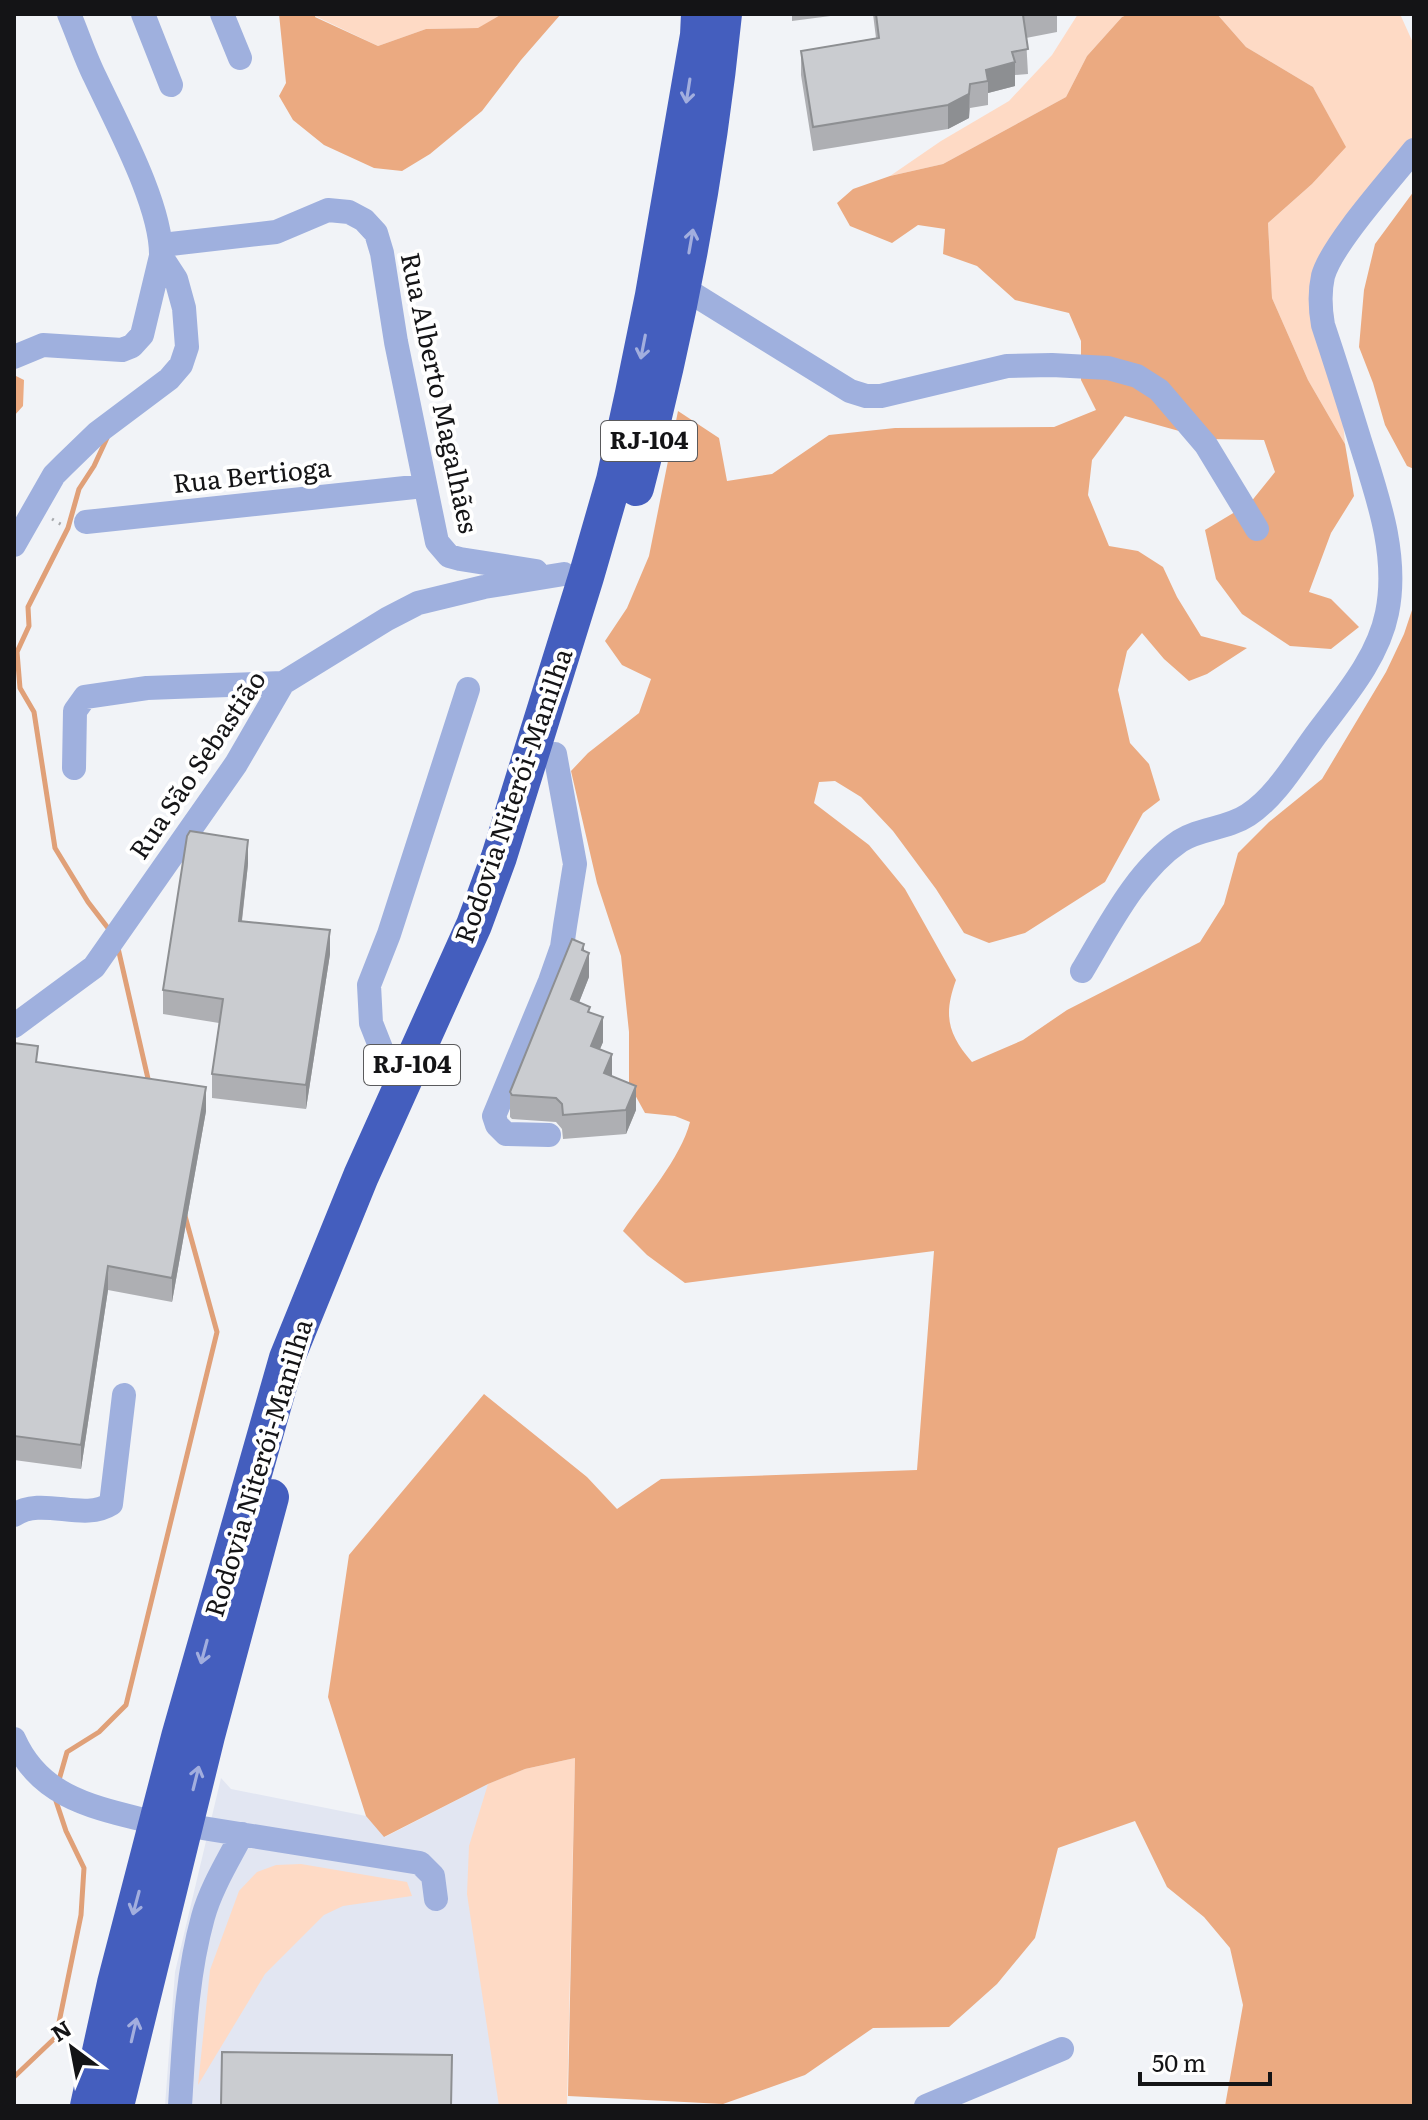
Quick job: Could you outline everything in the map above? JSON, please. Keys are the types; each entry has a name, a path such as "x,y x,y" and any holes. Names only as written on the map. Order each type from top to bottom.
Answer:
{"highway":[{"name":"Rodovia Niterói-Manilha","path":"116,2106 170,1824 287,1358 355,1190 474,925 499,857 575,576 614,480 653,295 698,35 699,14"},
{"name":"Rodovia Niterói-Manilha","path":"88,2106 115,1983 170,1824 319,1333 479,963 521,855 614,571 659,401 682,287 718,73 724,14"}],"street":[{"path":"14,545 54,475 119,415 169,379 181,365 187,347 184,308 176,279 162,251 149,203 129,150 69,14"},
{"path":"143,14 171,85"},
{"path":"222,14 240,58"},
{"path":"1082,971 1125,902 1164,854 1183,839 1228,825 1248,815 1269,797 1351,689 1372,653 1387,613 1391,568 1381,509 1323,325 1319,300 1324,273 1337,249 1414,150"},
{"name":"Rua Alberto Magalhães","path":"162,251 276,232 328,210 349,212 364,220 376,233 382,253 437,542 449,556 490,565 575,576"},
{"path":"14,357 43,345 122,350 132,346 142,335 162,251"},
{"path":"682,287 850,391 866,396 881,396 1007,366 1108,368 1137,376 1159,390 1206,445 1257,529"},
{"name":"Rua Bertioga","path":"86,522 424,486"},
{"name":"Rua São Sebastião","path":"14,1026 94,967 236,764 283,683 418,603 473,589 575,576"},
{"path":"74,768 75,711 85,697 147,688 283,683"},
{"path":"399,1094 371,1023 369,985 389,934 468,689"},
{"path":"549,1135 506,1134 497,1125 494,1116 562,947 575,864 555,754"},
{"path":"14,1515 32,1508 96,1510 111,1504 124,1395"},
{"path":"14,1739 34,1773 58,1790 92,1805 170,1824 420,1863 433,1876 436,1899"},
{"path":"180,2106 192,1970 204,1916 219,1876 242,1834"},
{"path":"926,2106 1062,2049"}],"shaded area":[{"path":"279,14 316,14 315,17 378,46 426,29 478,28 502,14 561,14 482,111 430,154 402,171 374,168 324,145 293,120 279,96 286,83"},
{"path":"316,14 502,14 479,28 426,29 378,46"},
{"path":"1078,14 1129,14 1122,17 1087,56 1066,97 943,164 890,176 941,141 1009,101 1052,55"},
{"path":"1129,14 1217,14 1246,47 1313,87 1346,147 1312,184 1268,223 1272,298 1308,380 1345,444 1354,496 1331,533 1309,592 1331,599 1359,627 1331,649 1290,646 1242,614 1216,579 1205,530 1250,503 1275,472 1264,440 1208,439 1125,416 1092,460 1088,495 1109,546 1138,551 1163,567 1201,636 1247,648 1207,674 1189,681 1164,659 1142,633 1127,651 1118,690 1130,743 1149,764 1160,800 1143,813 1105,882 1025,933 989,943 964,933 893,831 861,797 835,781 819,782 814,803 869,845 905,889 956,980 950,1004 950,1024 972,1062 1023,1040 1067,1010 1200,942 1224,904 1238,853 1269,822 1322,779 1386,672 1414,604 1414,2106 1225,2106 1243,2005 1230,1948 1204,1917 1167,1887 1135,1821 1058,1848 1035,1938 997,1984 949,2027 873,2028 805,2075 723,2104 568,2096 575,1758 525,1769 488,1784 384,1837 366,1816 328,1697 349,1555 484,1394 587,1477 617,1509 661,1479 917,1470 934,1251 685,1283 647,1255 623,1231 679,1150 690,1122 675,1116 645,1113 629,1084 629,1032 621,956 597,883 571,771 588,753 639,713 651,679 622,665 605,641 627,608 649,556 678,411 719,438 727,481 772,474 829,435 895,428 1054,427 1096,410 1081,380 1081,341 1069,313 1015,300 977,266 943,254 945,229 918,225 892,243 850,226 837,203 853,189 890,176 943,164 1066,97 1087,56 1122,17"},
{"path":"1217,14 1400,14 1414,45 1414,138 1327,244 1345,444 1308,380 1272,298 1268,223 1312,184 1345,146 1313,87 1246,47"},
{"path":"1414,191 1414,469 1407,466 1385,425 1359,347 1364,290 1375,244"},
{"path":"14,375 24,380 23,406 14,416"},
{"path":"575,1758 567,2106 499,2106 467,1894 469,1846 488,1784 525,1769"},
{"path":"525,1769 567,2106 165,2106 175,1972 221,1778 231,1789 366,1816 385,1837 488,1784"},
{"path":"301,1864 407,1882 412,1896 343,1906 324,1915 265,1974 198,2085 210,1970 239,1891 257,1872 276,1865"}],"building":[{"path":"876,14 1027,14 1023,15 1028,49 1012,52 1015,62 986,70 988,81 970,84 969,94 948,105 813,127 801,51 879,38"},
{"path":"190,831 248,840 239,921 330,930 306,1085 212,1074 223,999 163,990"},
{"path":"572,939 584,944 582,950 589,953 571,999 590,1007 588,1012 603,1017 591,1046 612,1054 604,1073 636,1086 626,1110 563,1115 562,1104 556,1098 512,1095 510,1092"},
{"path":"14,1043 38,1046 36,1062 206,1087 172,1278 108,1266 81,1445 14,1436"},
{"path":"222,2052 452,2055 451,2106 221,2106"}],"waterway":[{"path":"107,438 79,489 68,528 28,607 29,626 17,652 20,688 34,712 55,848 88,902 111,932"},
{"path":"118,948 149,1083"},
{"path":"59,1780 67,1752 99,1732 126,1705 217,1332 185,1216"},
{"path":"14,2077 56,2037 81,1915 84,1868 66,1831 55,1798"}]}
